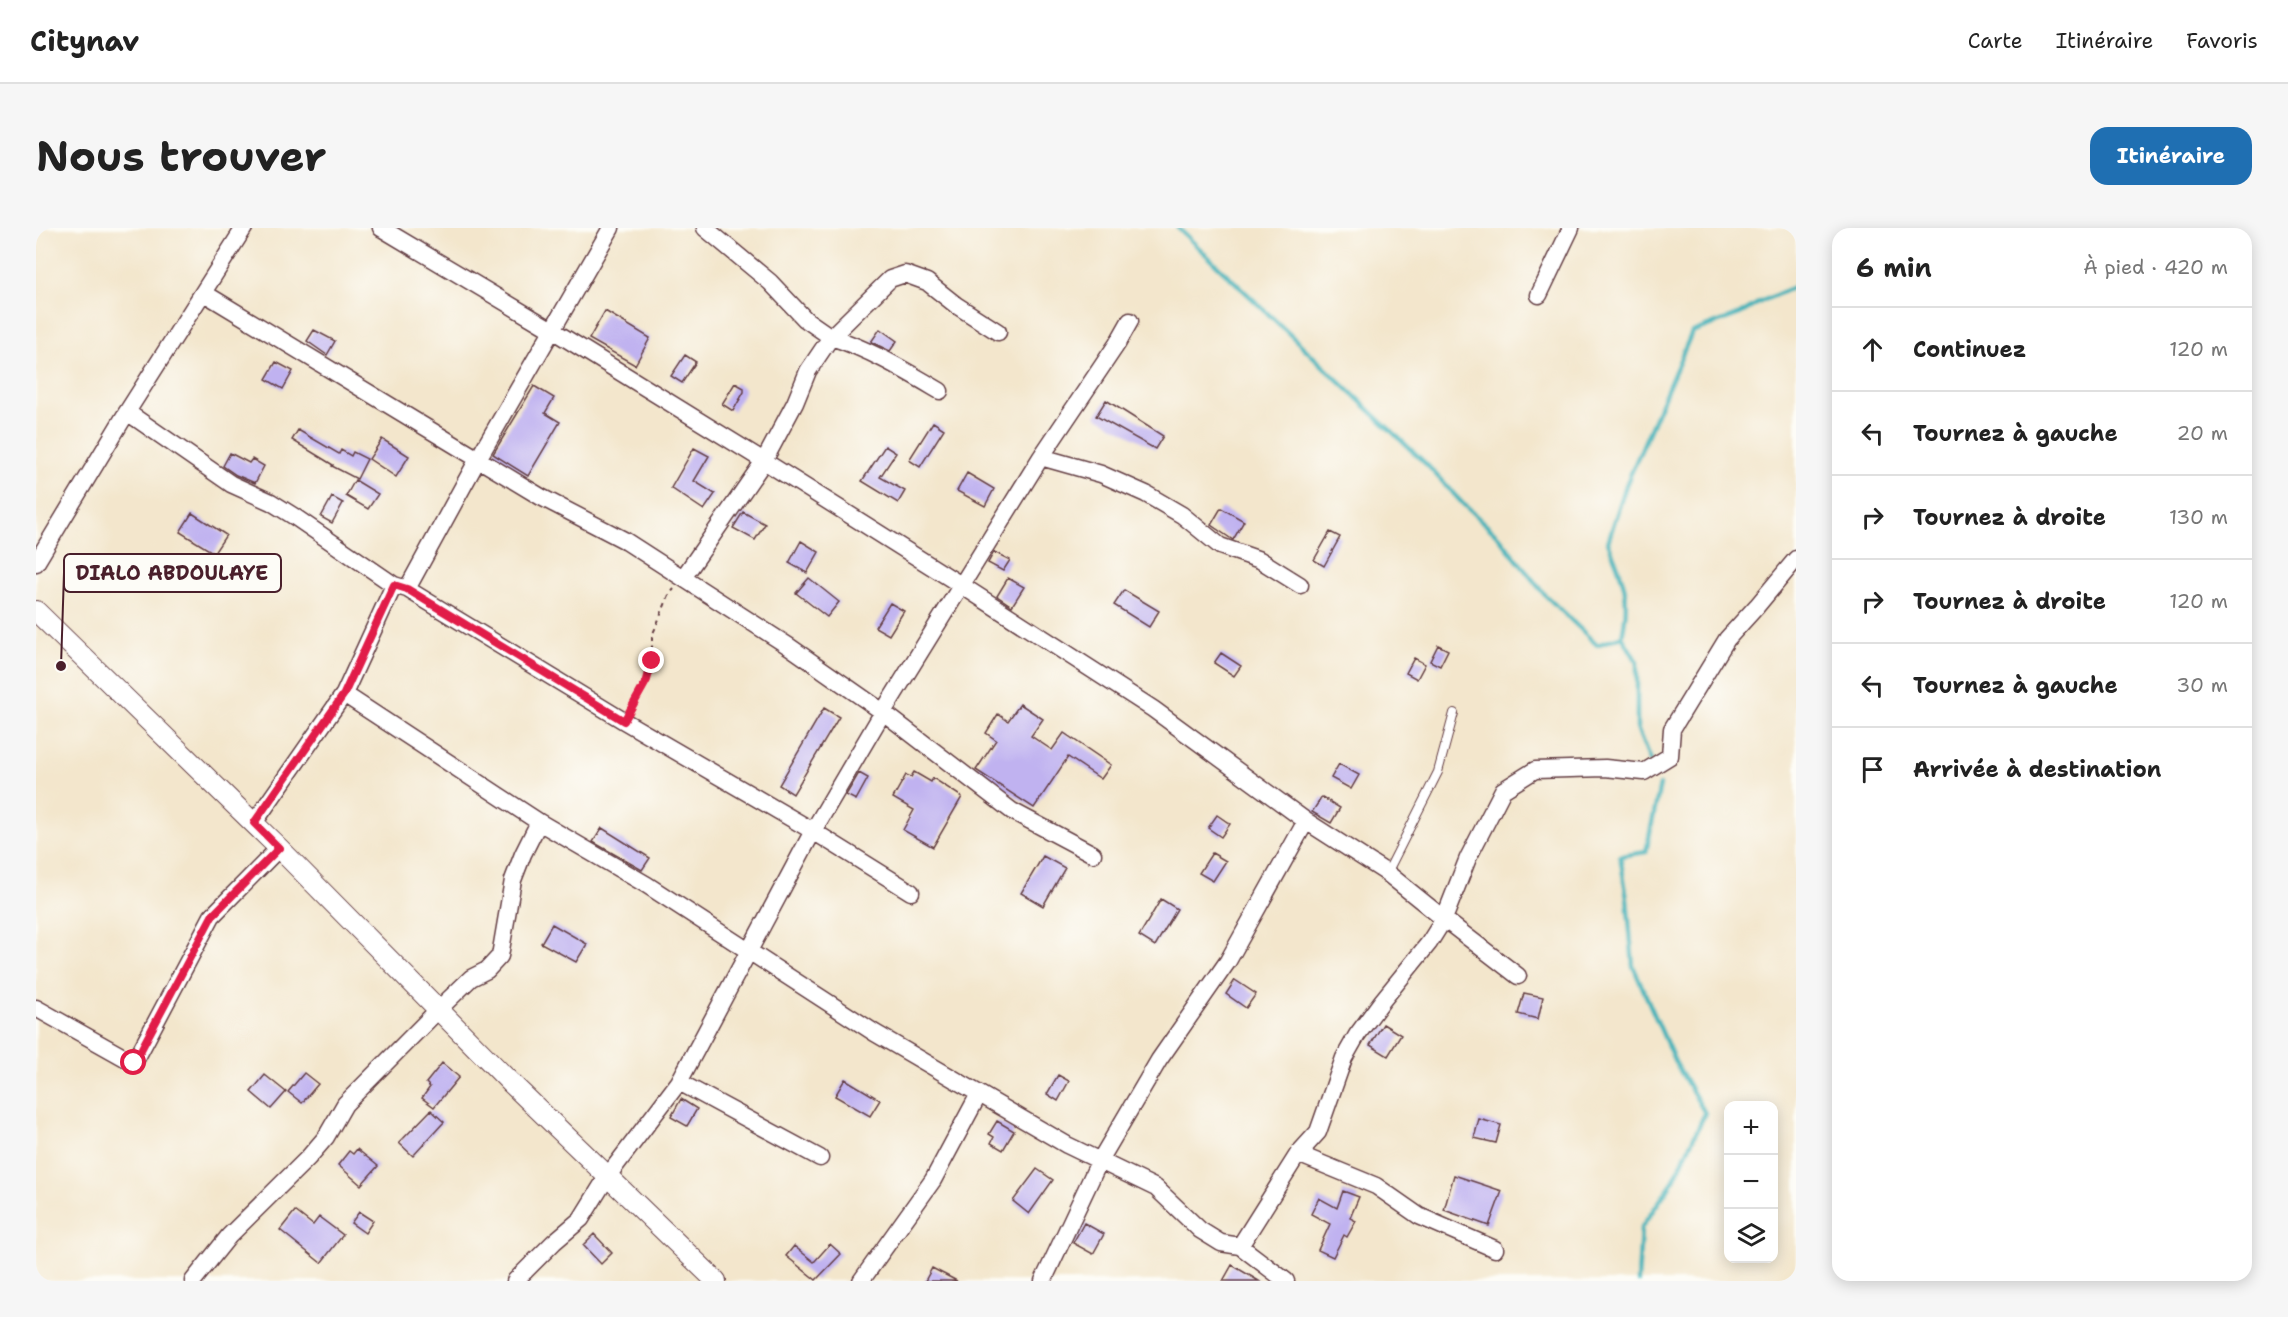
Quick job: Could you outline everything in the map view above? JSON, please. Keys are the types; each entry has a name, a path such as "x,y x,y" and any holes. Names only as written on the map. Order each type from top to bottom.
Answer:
{"street":[{"path":"36,563 127,412 244,228"},
{"path":"381,228 764,461 1153,709 1306,821 1387,873 1518,976"},
{"path":"254,823 344,694 400,587 478,459 612,228"},
{"path":"705,228 770,282 804,319 831,337 861,347 888,360 940,391"},
{"path":"1539,295 1571,228"},
{"path":"684,578 764,461 795,403 808,372 831,337 890,279 905,274 927,282 956,305 998,332"},
{"path":"204,292 541,497 624,540 790,647 883,712 1012,811 1093,854"},
{"path":"514,1281 581,1219 607,1177 679,1082 813,831 883,712 1041,457 1130,321"},
{"path":"127,412 231,484 295,516 400,587 813,831 911,892"},
{"path":"1041,457 1101,474 1146,494 1182,515 1220,546 1260,560 1300,585"},
{"path":"1240,1246 1298,1154 1318,1132 1344,1058 1358,1035 1429,943 1444,919 1468,858 1503,790 1535,770 1605,768 1644,772 1670,756 1672,729 1726,639 1796,559"},
{"path":"36,611 254,823 510,1082 717,1281"},
{"path":"344,694 539,822 647,885 875,1033 1099,1162 1156,1188 1200,1230 1221,1243 1240,1246 1286,1281"},
{"path":"1042,1281 1099,1162 1159,1060 1228,961 1306,821"},
{"path":"193,1281 229,1236 308,1158 326,1137 345,1104 471,978 487,970 500,956 513,880 539,822"},
{"path":"36,1008 134,1063 212,916 279,848"},
{"path":"679,1082 820,1158"},
{"path":"861,1281 933,1180 979,1094"},
{"path":"1298,1154 1376,1186 1419,1216 1495,1249"}],"lane":[{"path":"1387,873 1438,772 1454,713"}],"path":[{"path":"624,721 647,680 652,661 652,636 657,620 669,595 684,578"}],"building":[{"path":"605,311 650,338 635,365 589,339"},
{"path":"880,329 897,341 890,351 871,342"},
{"path":"314,330 335,341 327,355 307,341"},
{"path":"685,355 696,362 682,383 671,376"},
{"path":"276,362 293,371 283,389 266,379"},
{"path":"735,383 744,388 744,392 733,411 722,404"},
{"path":"534,386 554,398 545,413 560,422 528,476 493,454"},
{"path":"1106,400 1163,436 1155,449 1096,416"},
{"path":"933,422 944,429 920,467 909,460"},
{"path":"298,430 339,454 341,450 351,456 353,452 367,459 357,479 292,440"},
{"path":"382,439 409,456 396,477 369,459"},
{"path":"885,446 896,453 880,477 905,491 898,503 862,481"},
{"path":"694,448 709,456 694,481 715,494 704,510 671,488"},
{"path":"230,453 249,463 252,459 264,466 255,483 236,475 223,466"},
{"path":"967,473 994,489 985,506 957,491"},
{"path":"355,480 378,494 368,509 346,496"},
{"path":"332,497 343,503 332,523 321,517"},
{"path":"1221,508 1244,521 1233,540 1211,525"},
{"path":"743,512 765,524 755,540 733,528"},
{"path":"192,513 226,535 214,553 180,532"},
{"path":"1330,532 1340,537 1324,566 1314,560"},
{"path":"801,541 819,552 807,573 789,563"},
{"path":"994,552 1010,560 1003,571 988,563"},
{"path":"809,578 839,602 827,617 796,593"},
{"path":"1008,578 1024,587 1012,606 997,596"},
{"path":"1124,590 1159,611 1149,627 1114,605"},
{"path":"890,603 904,611 889,635 875,627"},
{"path":"1438,645 1448,650 1440,666 1430,661"},
{"path":"1221,653 1241,666 1234,676 1214,663"},
{"path":"1414,658 1425,664 1417,679 1406,673"},
{"path":"1020,704 1043,719 1031,736 1052,750 1064,733 1111,765 1101,779 1068,757 1034,808 976,770 996,740 986,733 998,714 1008,721"},
{"path":"824,708 839,717 793,794 779,785"},
{"path":"1339,764 1359,775 1351,789 1331,778"},
{"path":"914,772 931,782 933,778 962,797 933,847 903,830 914,810 893,798 906,775 911,777"},
{"path":"859,773 868,778 856,800 846,795"},
{"path":"1322,797 1340,808 1331,823 1312,812"},
{"path":"1217,815 1230,824 1221,837 1208,828"},
{"path":"602,828 650,858 642,870 593,842"},
{"path":"1212,853 1226,861 1213,881 1199,873"},
{"path":"1043,856 1065,868 1043,906 1021,893"},
{"path":"1161,899 1177,909 1155,946 1139,936"},
{"path":"552,924 587,944 576,962 541,943"},
{"path":"1235,980 1256,994 1246,1008 1226,994"},
{"path":"1524,993 1543,997 1538,1019 1518,1014"},
{"path":"1383,1024 1401,1035 1388,1056 1370,1045"},
{"path":"442,1063 459,1077 434,1107 422,1098 430,1087 426,1083"},
{"path":"304,1073 318,1084 302,1103 288,1092"},
{"path":"265,1075 286,1092 271,1109 251,1092"},
{"path":"1058,1075 1069,1081 1058,1101 1047,1094"},
{"path":"845,1079 880,1100 870,1116 835,1096"},
{"path":"681,1099 697,1109 687,1126 671,1117"},
{"path":"431,1110 444,1122 413,1156 399,1143"},
{"path":"1479,1119 1501,1125 1496,1143 1474,1138"},
{"path":"997,1121 1014,1131 1003,1150 991,1143 994,1137 989,1134"},
{"path":"357,1149 378,1166 361,1185 338,1165 349,1151 353,1154"},
{"path":"1037,1169 1053,1180 1029,1214 1013,1201"},
{"path":"1454,1175 1502,1191 1489,1226 1444,1210"},
{"path":"1343,1191 1359,1197 1350,1218 1356,1221 1347,1237 1344,1235 1333,1257 1318,1250 1330,1224 1311,1214 1319,1198 1337,1208"},
{"path":"295,1211 313,1225 319,1217 343,1235 321,1263 280,1230"},
{"path":"359,1212 373,1221 365,1233 351,1223"},
{"path":"1084,1223 1104,1234 1093,1254 1073,1243"},
{"path":"594,1234 612,1253 601,1264 583,1245"},
{"path":"830,1244 841,1254 816,1280 786,1256 794,1246 814,1262"},
{"path":"1232,1265 1259,1281 1223,1281"},
{"path":"932,1268 957,1281 925,1281"}],"waterway":[{"path":"1178,228 1427,465 1463,504 1499,537 1544,594 1597,645 1622,636 1637,662 1637,728 1650,761"},
{"path":"1622,636 1626,598 1622,578 1608,542 1626,485 1692,332 1740,314 1796,286"},
{"path":"1638,1281 1641,1228 1674,1180 1705,1113 1675,1062 1633,966 1627,898 1620,856 1646,852 1660,785"}],"place":[{"name":"DIALO ABDOULAYE","path":"61,666"}],"route":[{"path":"134,1063 212,916 279,848 254,823 344,694 394,585 407,589 624,721 647,680 652,661"}]}
